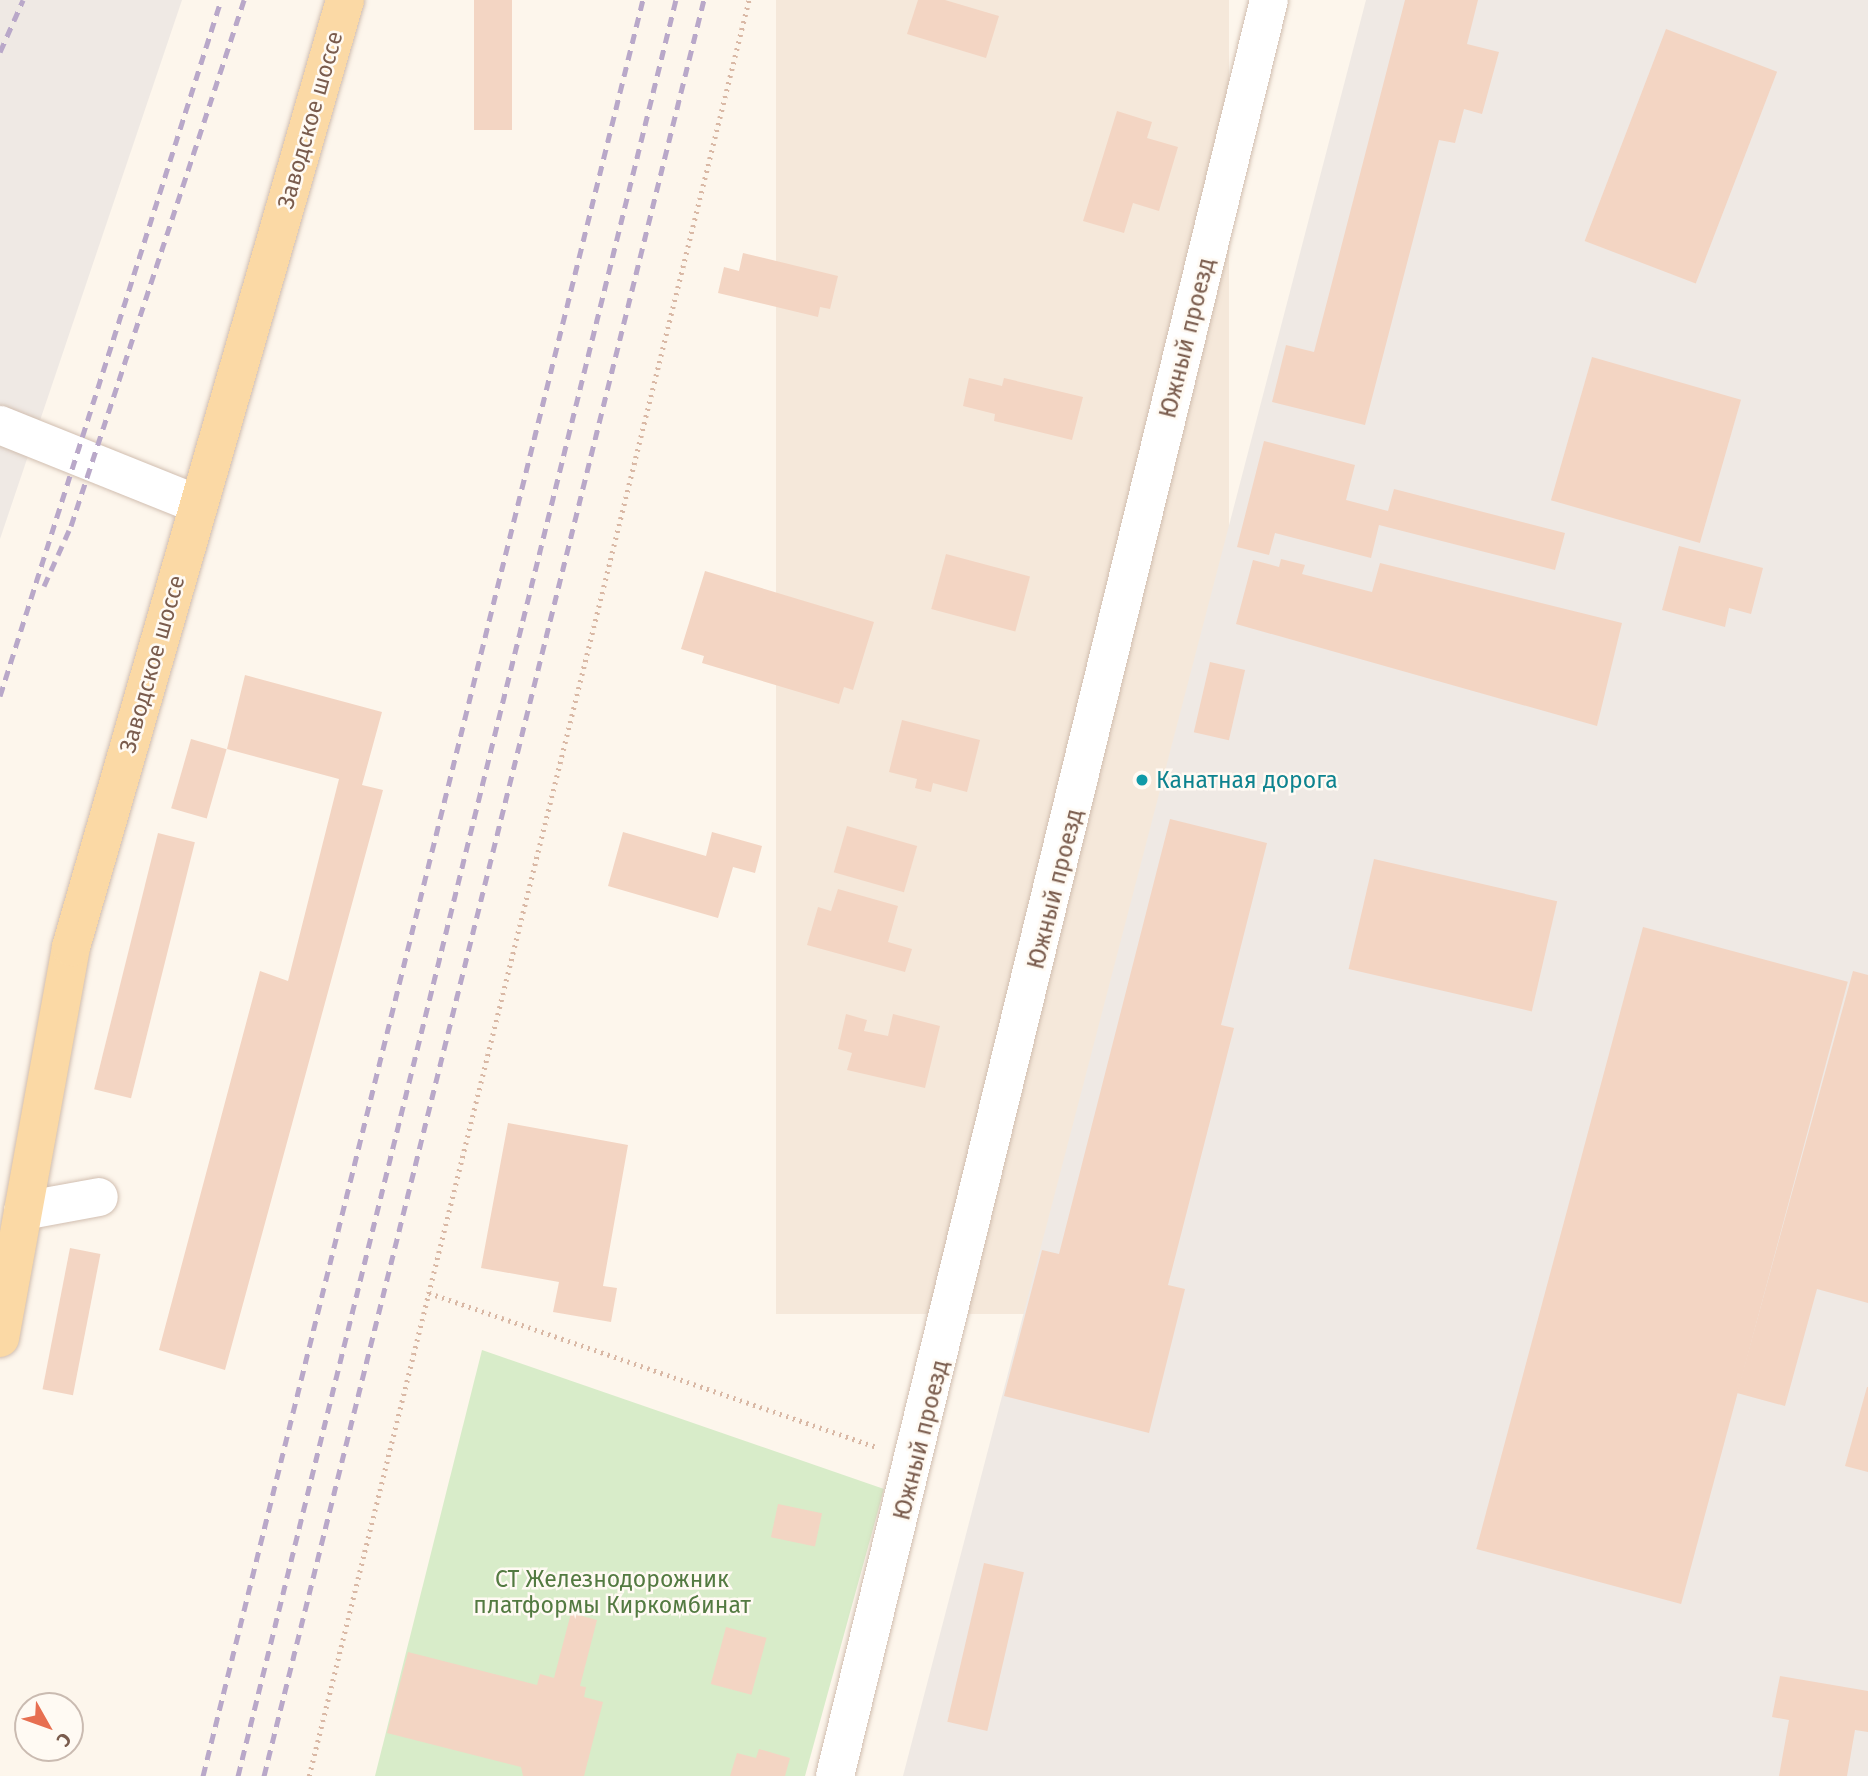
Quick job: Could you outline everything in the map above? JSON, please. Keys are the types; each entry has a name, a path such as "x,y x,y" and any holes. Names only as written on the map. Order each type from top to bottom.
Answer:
{"main road":[{"name":"Заводское шоссе","path":"0,1338 71,947 345,0"}],"street":[{"name":"Южный проезд","path":"835,1776 916,1461 1269,0"},
{"path":"0,425 197,504"},
{"path":"23,1211 99,1197"}],"path":[{"path":"309,1776 749,0"},
{"path":"429,1293 916,1461"}],"shaded area":[{"path":"0,0 182,0 0,539"},
{"path":"776,0 1229,0 1229,1314 776,1314"},
{"path":"1366,0 1868,0 1868,1776 903,1776"}],"green space":[{"name":"СТ Железнодорожник платформы Киркомбинат","path":"482,1350 884,1489 805,1776 375,1776"}],"building":[{"path":"474,0 512,0 512,130 474,130"},
{"path":"918,0 945,0 999,16 986,58 907,34"},
{"path":"1405,0 1478,0 1467,44 1499,52 1482,114 1464,109 1455,143 1439,140 1365,425 1272,402 1286,345 1314,352"},
{"path":"1666,29 1777,72 1696,284 1585,241"},
{"path":"1117,111 1152,122 1147,138 1178,147 1159,211 1133,203 1124,233 1083,221"},
{"path":"743,253 838,276 830,309 820,307 818,317 718,293 724,267 739,271"},
{"path":"1592,357 1741,400 1700,543 1551,500"},
{"path":"969,378 1002,386 1004,378 1083,397 1072,440 994,421 995,414 963,406"},
{"path":"1264,441 1355,465 1346,500 1388,511 1394,489 1565,533 1555,570 1379,525 1371,558 1275,533 1269,555 1237,547"},
{"path":"1679,546 1763,568 1751,614 1729,608 1725,627 1662,610"},
{"path":"946,554 1030,577 1015,632 931,609"},
{"path":"1281,559 1305,565 1302,574 1372,592 1380,563 1622,623 1597,726 1236,624 1253,560 1279,567"},
{"path":"705,571 874,622 853,690 844,687 839,704 702,663 704,656 681,649"},
{"path":"1210,662 1245,670 1229,740 1194,732"},
{"path":"245,675 382,712 362,785 383,790 225,1370 159,1350 260,971 288,981 339,779 227,749"},
{"path":"902,720 980,740 967,792 933,783 931,792 915,788 917,779 889,772"},
{"path":"191,739 227,749 207,818 171,808"},
{"path":"1170,819 1267,843 1221,1025 1234,1028 1168,1285 1185,1289 1149,1433 1004,1396 1042,1250 1059,1254"},
{"path":"847,826 917,846 904,892 834,872"},
{"path":"623,832 706,856 712,832 762,846 755,873 733,867 718,918 608,886"},
{"path":"158,833 195,842 131,1098 94,1089"},
{"path":"1374,859 1557,901 1532,1011 1349,969"},
{"path":"838,889 898,906 888,942 912,949 905,972 807,945 818,907 831,911"},
{"path":"1643,927 1848,982 1681,1604 1476,1549"},
{"path":"1853,971 1868,975 1868,1303 1817,1289 1785,1406 1737,1393"},
{"path":"846,1014 867,1020 864,1031 888,1036 893,1014 940,1026 925,1088 847,1070 852,1053 838,1049"},
{"path":"508,1123 628,1145 603,1286 617,1288 611,1322 553,1312 559,1282 481,1268"},
{"path":"70,1248 100,1254 73,1395 43,1389"},
{"path":"1868,1387 1868,1472 1845,1466"},
{"path":"778,1504 822,1513 815,1547 771,1537"},
{"path":"984,1563 1024,1572 987,1731 947,1722"},
{"path":"571,1613 597,1620 580,1686 586,1687 584,1697 603,1702 584,1776 523,1776 521,1767 387,1733 408,1652 537,1685 540,1674 554,1678"},
{"path":"726,1627 767,1638 751,1695 711,1684"},
{"path":"1780,1676 1868,1691 1868,1732 1855,1730 1847,1776 1779,1776 1789,1720 1772,1717"},
{"path":"759,1749 790,1758 785,1776 730,1776 737,1753 756,1758"}],"railway":[{"path":"0,52 23,0"},
{"path":"0,696 221,0"},
{"path":"44,586 71,526 244,0"},
{"path":"203,1776 643,0"},
{"path":"238,1776 676,0"},
{"path":"264,1776 704,0"}],"place":[{"name":"Канатная дорога","path":"1142,780"}]}
